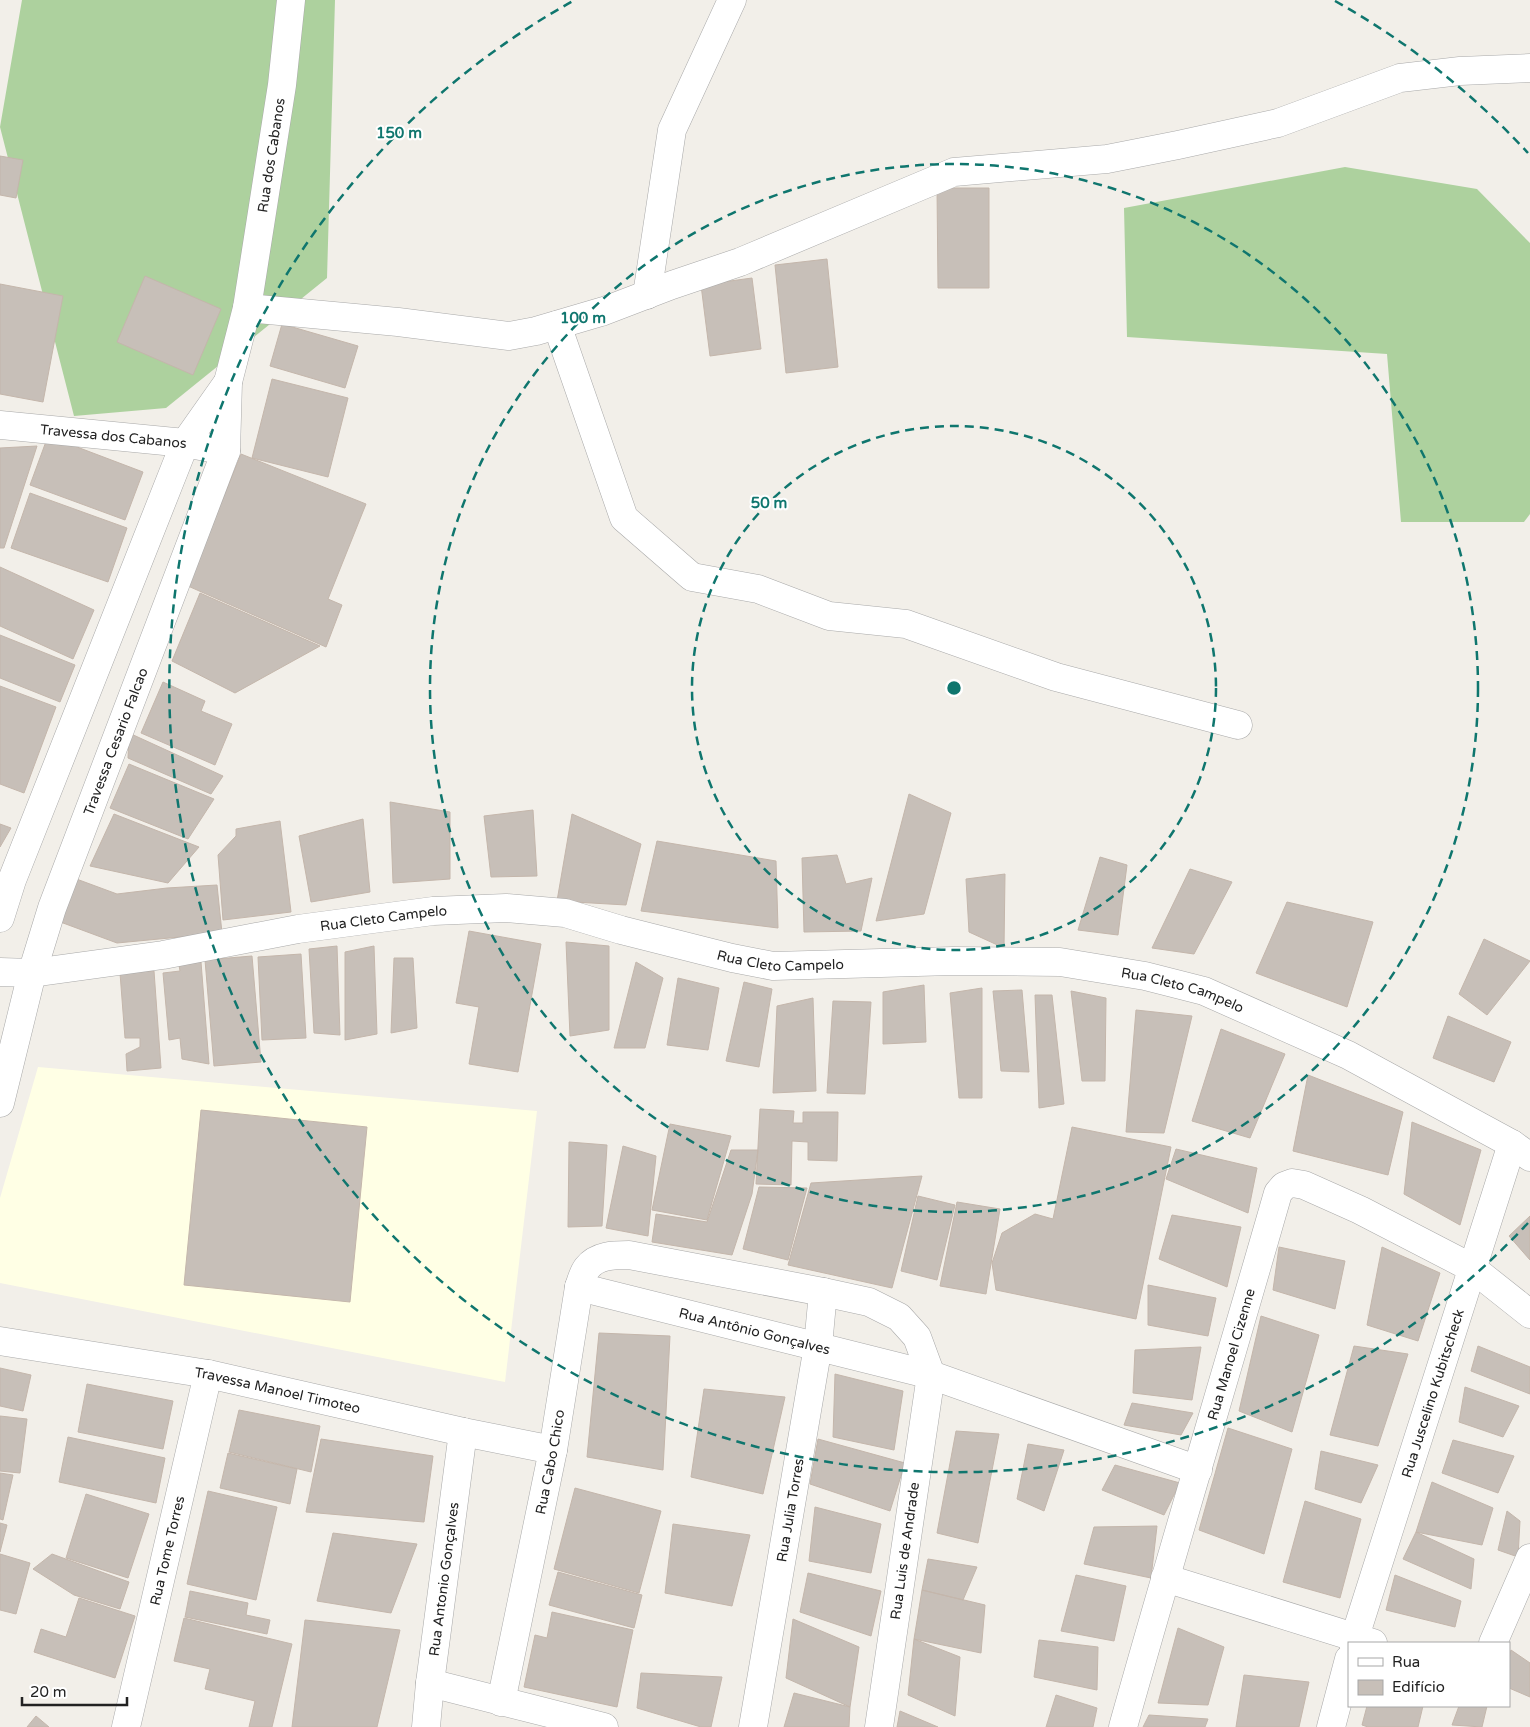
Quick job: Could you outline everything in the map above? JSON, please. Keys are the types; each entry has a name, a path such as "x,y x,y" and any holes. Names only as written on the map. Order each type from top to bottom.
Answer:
{"street":[{"name":"Rua dos Cabanos","path":"247,308 282,85 292,0"},
{"path":"647,295 672,130 732,0"},
{"path":"247,308 398,322 510,336 536,331 604,311 740,262 954,172 1000,170 1107,159 1278,123 1400,78 1460,71 1530,68"},
{"name":"Travessa Cesario Falcao","path":"0,1103 32,973 52,908 226,451 228,382 247,308"},
{"path":"557,324 624,518 692,577 758,588 829,616 906,624 1056,677 1238,725"},
{"name":"Travessa Cesario Falcao","path":"0,918 12,880 185,443 228,382"},
{"name":"Travessa dos Cabanos","path":"0,425 185,443 226,451"},
{"name":"Rua Cleto Campelo","path":"0,972 32,973 163,955 298,929 433,911 506,908 565,913 621,930 732,958 773,966 952,961 1060,962 1145,976 1204,991 1348,1055 1521,1150"},
{"name":"Rua Juscelino Kubitscheck","path":"1358,1642 1472,1268 1521,1150"},
{"name":"Rua Manoel Cizenne","path":"1123,1727 1278,1193 1284,1186 1292,1183 1304,1184 1472,1268"},
{"name":"Rua Cabo Chico","path":"501,1702 553,1450 579,1287 586,1269 595,1261 610,1255 629,1255 823,1292"},
{"path":"1472,1268 1530,1314"},
{"name":"Rua Antônio Gonçalves","path":"579,1287 931,1375 1198,1470"},
{"path":"823,1292 869,1302 899,1317 917,1337 931,1375"},
{"name":"Rua Julia Torres","path":"753,1727 818,1346 823,1292"},
{"name":"Travessa Manoel Timoteo","path":"0,1341 208,1374 463,1432 553,1450"},
{"name":"Rua Tome Torres","path":"126,1727 208,1374"},
{"name":"Rua Luis de Andrade","path":"879,1727 931,1375"},
{"name":"Rua Antonio Gonçalves","path":"426,1727 430,1683 463,1432"},
{"path":"1493,1642 1530,1558"},
{"path":"1165,1578 1348,1643"},
{"name":"Rua Juscelino Kubitscheck","path":"1331,1727 1348,1674"},
{"path":"430,1683 604,1727"}],"shaded area":[{"path":"38,1067 537,1111 505,1382 0,1283 0,1198"}],"green space":[{"path":"22,0 335,0 327,278 166,408 74,416 0,127"},
{"path":"1345,167 1477,189 1530,243 1530,514 1524,522 1401,522 1387,354 1127,337 1124,208"}],"building":[{"path":"0,156 23,160 16,198 0,195"},
{"path":"937,188 989,188 989,288 938,288"},
{"path":"827,259 838,367 786,373 775,265"},
{"path":"145,276 221,309 193,375 117,342"},
{"path":"752,278 761,349 710,356 701,285"},
{"path":"0,284 63,296 43,402 0,394"},
{"path":"282,324 358,346 345,388 270,366"},
{"path":"272,379 348,398 328,477 252,458"},
{"path":"48,436 143,472 125,520 30,485"},
{"path":"37,446 4,548 0,548 0,448"},
{"path":"241,454 366,504 328,599 342,605 326,647 188,586"},
{"path":"30,493 127,528 108,582 11,548"},
{"path":"0,567 94,610 73,659 0,626"},
{"path":"200,593 320,646 235,693 172,661"},
{"path":"0,635 75,665 60,702 0,678"},
{"path":"163,682 205,701 201,711 232,724 215,765 141,733"},
{"path":"0,686 56,707 24,793 0,784"},
{"path":"129,733 223,776 211,794 128,758"},
{"path":"129,764 214,799 188,839 110,808"},
{"path":"909,794 951,813 924,914 876,921"},
{"path":"390,802 450,812 450,879 393,883"},
{"path":"533,810 537,876 491,877 484,816"},
{"path":"114,814 199,847 168,883 90,866"},
{"path":"572,814 641,844 626,905 557,901"},
{"path":"363,819 370,892 311,902 299,836"},
{"path":"280,821 291,912 223,920 218,855 236,836 236,829"},
{"path":"0,824 11,828 0,847"},
{"path":"657,841 776,861 778,928 641,911"},
{"path":"837,855 846,884 872,878 861,931 804,932 802,858"},
{"path":"1100,857 1127,865 1118,935 1078,930"},
{"path":"1190,869 1232,882 1194,954 1152,948"},
{"path":"1005,874 1004,948 969,932 966,879"},
{"path":"71,877 117,894 217,885 222,933 117,943 55,920"},
{"path":"1287,902 1373,922 1347,1007 1256,973"},
{"path":"469,931 541,944 518,1072 469,1064 479,1007 456,1003"},
{"path":"1484,939 1530,961 1487,1015 1459,994"},
{"path":"566,942 609,946 609,1030 570,1036"},
{"path":"337,946 340,1035 314,1033 309,949"},
{"path":"374,946 377,1034 345,1040 345,952"},
{"path":"301,954 306,1038 262,1040 258,957"},
{"path":"252,956 261,1062 214,1066 205,960"},
{"path":"394,958 413,958 417,1028 391,1033"},
{"path":"201,962 209,1064 182,1059 180,1038 169,1040 163,973 180,971 179,965"},
{"path":"636,962 663,978 645,1048 614,1048"},
{"path":"154,971 161,1068 127,1071 126,1054 140,1047 140,1038 125,1038 120,973"},
{"path":"678,978 719,988 708,1050 667,1045"},
{"path":"744,982 772,989 759,1067 726,1061"},
{"path":"924,985 926,1042 883,1044 883,992"},
{"path":"982,988 982,1098 959,1098 950,993"},
{"path":"1022,990 1029,1072 1001,1071 993,991"},
{"path":"1071,991 1106,998 1105,1081 1082,1081"},
{"path":"1035,995 1052,995 1064,1104 1039,1108"},
{"path":"813,998 816,1091 773,1093 777,1006"},
{"path":"833,1001 871,1002 865,1094 827,1093"},
{"path":"1136,1010 1192,1016 1164,1133 1126,1132"},
{"path":"1448,1016 1511,1042 1494,1082 1433,1058"},
{"path":"1221,1029 1285,1054 1250,1138 1192,1121"},
{"path":"1308,1075 1403,1112 1388,1175 1293,1151"},
{"path":"760,1109 794,1111 793,1123 803,1123 803,1112 838,1112 837,1161 808,1160 808,1142 792,1141 791,1185 756,1184"},
{"path":"201,1110 367,1127 350,1302 184,1285"},
{"path":"1412,1122 1481,1150 1460,1225 1404,1194"},
{"path":"670,1124 731,1136 707,1220 652,1210"},
{"path":"1072,1127 1171,1147 1136,1319 996,1290 992,1263 1002,1233 1035,1214 1053,1219"},
{"path":"569,1142 607,1145 602,1226 568,1227"},
{"path":"623,1146 656,1156 648,1236 606,1228"},
{"path":"1176,1149 1257,1168 1248,1213 1166,1179"},
{"path":"731,1150 758,1150 752,1194 732,1255 652,1242 656,1214 707,1222"},
{"path":"922,1176 892,1288 788,1265 811,1183"},
{"path":"759,1187 807,1188 788,1260 743,1249"},
{"path":"918,1196 955,1205 937,1280 901,1271"},
{"path":"957,1202 1000,1209 986,1294 940,1286"},
{"path":"1172,1215 1241,1227 1227,1287 1159,1259"},
{"path":"1530,1216 1530,1260 1509,1236"},
{"path":"1279,1247 1345,1261 1335,1309 1273,1290"},
{"path":"1382,1247 1440,1273 1418,1341 1367,1325"},
{"path":"1148,1285 1216,1298 1208,1336 1148,1325"},
{"path":"1261,1316 1319,1335 1292,1432 1239,1411"},
{"path":"599,1333 670,1336 663,1470 587,1457"},
{"path":"1354,1346 1408,1354 1378,1446 1330,1435"},
{"path":"1478,1346 1530,1367 1530,1394 1471,1371"},
{"path":"1201,1347 1192,1400 1133,1393 1135,1350"},
{"path":"0,1368 31,1375 23,1411 0,1406"},
{"path":"835,1374 903,1391 894,1450 833,1437"},
{"path":"87,1384 173,1401 163,1449 78,1432"},
{"path":"1465,1387 1519,1406 1503,1437 1459,1422"},
{"path":"704,1389 785,1397 763,1494 691,1477"},
{"path":"1132,1403 1193,1413 1181,1435 1124,1425"},
{"path":"239,1410 320,1426 311,1472 229,1452"},
{"path":"0,1416 27,1419 20,1473 0,1471"},
{"path":"1228,1428 1292,1449 1264,1554 1199,1530"},
{"path":"956,1431 999,1434 978,1543 937,1533"},
{"path":"68,1437 165,1458 156,1503 59,1482"},
{"path":"321,1439 433,1456 424,1522 306,1512"},
{"path":"818,1439 905,1463 890,1511 810,1484"},
{"path":"1453,1440 1514,1456 1498,1493 1442,1473"},
{"path":"1028,1444 1064,1450 1044,1511 1017,1499"},
{"path":"1321,1451 1378,1465 1361,1503 1315,1489"},
{"path":"228,1453 297,1469 290,1504 220,1488"},
{"path":"1115,1465 1180,1483 1164,1515 1102,1490"},
{"path":"0,1473 13,1475 3,1520 0,1519"},
{"path":"1432,1482 1493,1508 1482,1545 1416,1532"},
{"path":"575,1488 661,1511 639,1593 554,1569"},
{"path":"208,1491 277,1507 256,1600 187,1584"},
{"path":"86,1494 149,1514 128,1578 66,1558"},
{"path":"1305,1501 1361,1519 1340,1598 1283,1582"},
{"path":"815,1507 881,1524 871,1573 809,1561"},
{"path":"1507,1511 1520,1521 1518,1557 1498,1550"},
{"path":"0,1523 7,1525 0,1552"},
{"path":"673,1524 750,1535 732,1606 665,1593"},
{"path":"1157,1526 1151,1578 1084,1564 1094,1527"},
{"path":"1416,1532 1474,1559 1471,1589 1403,1559"},
{"path":"333,1533 417,1544 391,1613 317,1601"},
{"path":"0,1554 30,1563 16,1614 0,1610"},
{"path":"52,1554 129,1582 120,1609 74,1595 33,1569"},
{"path":"928,1559 977,1567 963,1600 922,1590"},
{"path":"558,1572 642,1595 634,1628 549,1605"},
{"path":"808,1573 881,1591 871,1636 800,1612"},
{"path":"1076,1575 1126,1586 1114,1641 1061,1631"},
{"path":"1395,1575 1461,1601 1455,1627 1386,1610"},
{"path":"922,1590 985,1605 981,1653 914,1639"},
{"path":"190,1591 248,1603 246,1615 270,1620 267,1634 185,1617"},
{"path":"79,1598 135,1616 115,1678 34,1652 41,1629 66,1637"},
{"path":"552,1612 633,1630 617,1707 524,1687 535,1635 547,1638"},
{"path":"184,1618 292,1644 272,1727 249,1727 255,1701 205,1689 210,1669 174,1661"},
{"path":"793,1619 859,1647 850,1707 786,1678"},
{"path":"305,1620 400,1630 377,1727 292,1727"},
{"path":"1178,1628 1224,1647 1208,1705 1158,1703"},
{"path":"914,1639 960,1657 955,1716 908,1695"},
{"path":"1039,1640 1098,1647 1097,1690 1034,1677"},
{"path":"1511,1650 1530,1663 1530,1697 1510,1688"},
{"path":"641,1673 722,1677 711,1727 701,1727 637,1708"},
{"path":"1244,1675 1309,1682 1299,1727 1236,1727"},
{"path":"794,1693 850,1707 849,1727 784,1727"},
{"path":"1056,1695 1097,1708 1093,1727 1046,1727"},
{"path":"1367,1707 1423,1707 1418,1727 1368,1727 1362,1725"},
{"path":"1459,1707 1487,1707 1482,1727 1452,1725"},
{"path":"900,1711 938,1727 897,1727"},
{"path":"1149,1715 1208,1719 1205,1727 1143,1727"},
{"path":"36,1716 49,1727 27,1727"}]}
